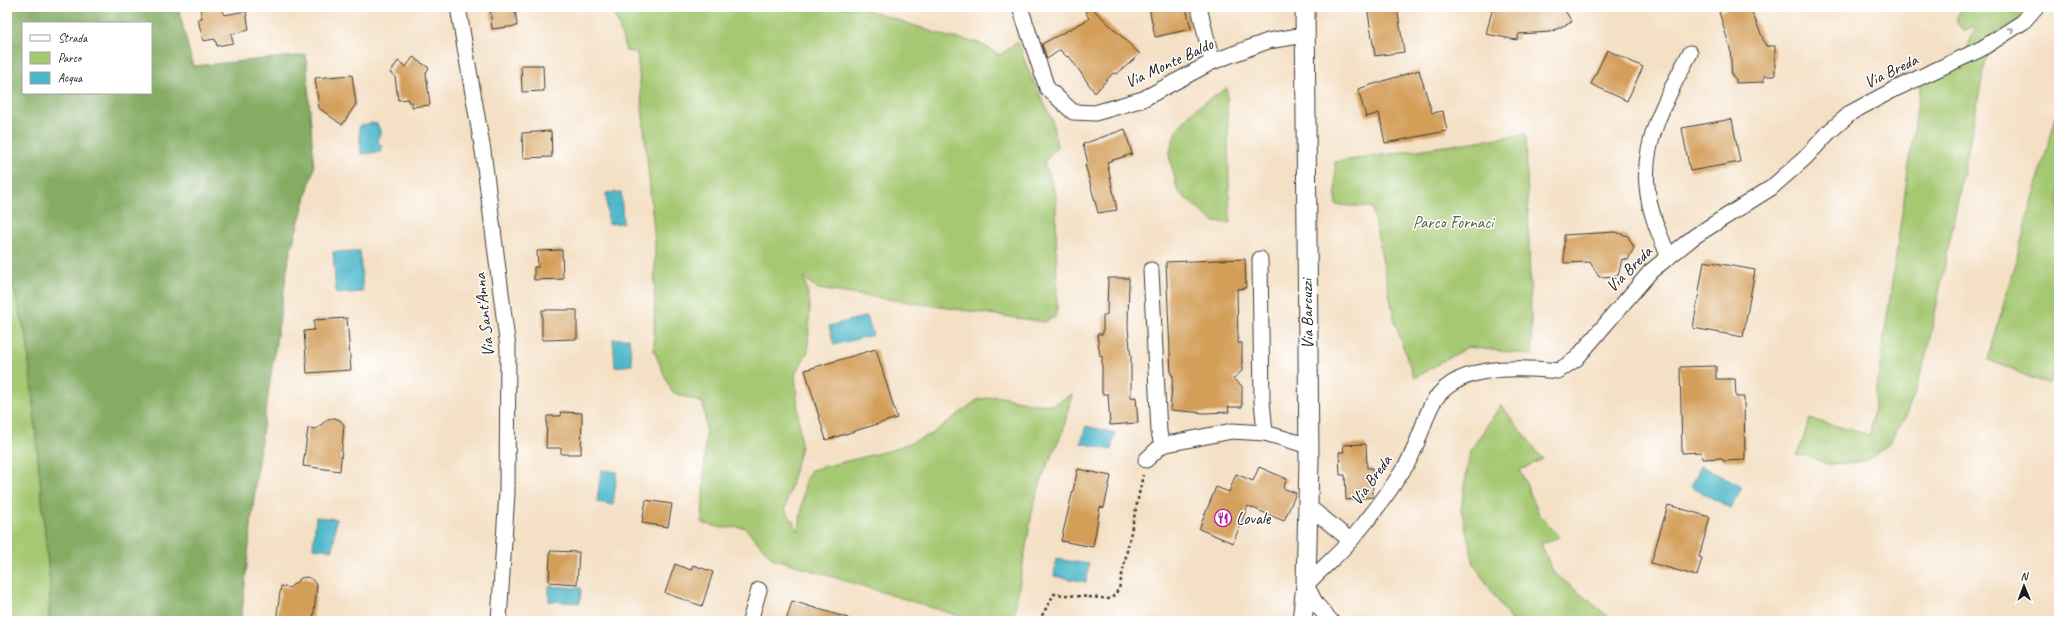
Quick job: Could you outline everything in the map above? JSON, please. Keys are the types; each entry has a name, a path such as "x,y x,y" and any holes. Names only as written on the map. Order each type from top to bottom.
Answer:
{"street":[{"name":"Via Sant'Anna","path":"458,7 483,151 508,348 507,492 499,621"},
{"name":"Via Monte Baldo","path":"1020,7 1047,88 1073,112 1095,113 1143,100 1212,62 1268,41 1305,35"},
{"path":"1199,7 1212,62"},
{"name":"Via Barcuzzi","path":"1302,621 1306,585 1309,446 1305,7"},
{"name":"Via Breda","path":"1306,585 1350,540 1406,466 1431,406 1438,394 1460,379 1487,370 1526,368 1558,371 1576,358 1651,271 1695,236 1771,188 1805,158 1830,130 1852,112 1895,89 1981,49 2023,22 2036,7"},
{"path":"1668,257 1651,212 1646,186 1647,168 1650,146 1657,122 1690,53"},
{"path":"1260,259 1262,401 1265,433"},
{"path":"1151,270 1159,432 1162,445"},
{"path":"1146,460 1162,445 1232,431 1265,433 1309,446"},
{"path":"1308,506 1350,540"},
{"path":"1306,585 1316,604 1331,621"},
{"path":"750,621 759,590"}],"path":[{"path":"1039,621 1054,594 1111,599 1119,589 1146,460"}],"green space":[{"path":"7,7 178,7 193,66 306,55 314,168 289,257 258,461 241,621 49,621 50,586 27,339 7,264"},
{"path":"609,7 860,7 945,36 979,43 1000,55 1018,42 1030,75 1052,119 1057,147 1044,162 1056,195 1057,309 1055,317 1044,322 818,289 804,278 810,304 808,351 795,374 801,446 785,509 799,531 805,480 811,470 892,450 932,434 977,400 996,396 1036,404 1053,405 1072,394 1063,431 1045,470 1033,507 1013,621 975,621 772,558 744,527 722,528 702,523 706,427 703,403 672,392 654,351 655,243 637,53 626,51 618,23"},
{"path":"1961,7 2037,7 1966,53 1975,26 1963,31 1956,21"},
{"path":"1988,50 1928,348 1906,413 1898,430 1888,444 1876,455 1863,461 1828,464 1813,457 1797,456 1810,419 1870,435 1921,81"},
{"path":"1227,88 1230,223 1214,222 1178,192 1169,155 1176,130 1196,108"},
{"path":"2059,106 2059,351 2049,385 1988,360"},
{"name":"Parco Fornaci","path":"1526,134 1532,355 1468,347 1414,378 1395,323 1372,207 1336,205 1335,162"},
{"path":"7,264 27,339 50,586 49,621 7,621"},
{"path":"1501,405 1543,459 1520,470 1539,514 1560,537 1541,544 1553,572 1614,621 1511,621 1474,564 1461,509 1470,451"}],"water":[{"path":"371,123 377,124 380,130 377,140 383,148 380,152 361,154 359,126"},
{"path":"621,192 623,223 608,224 606,193"},
{"path":"360,251 363,292 336,294 333,252"},
{"path":"867,316 873,335 834,345 829,326"},
{"path":"629,338 632,365 615,367 613,339"},
{"path":"1086,426 1115,433 1111,450 1081,443"},
{"path":"1701,466 1742,487 1731,508 1691,487"},
{"path":"601,470 617,472 613,505 597,502"},
{"path":"316,517 336,519 333,550 313,548"},
{"path":"1056,559 1089,564 1086,582 1054,576"},
{"path":"549,586 581,588 580,603 549,601"}],"building":[{"path":"222,7 224,15 246,11 249,30 231,34 233,43 217,46 215,39 203,41 198,19 202,18 200,9"},
{"path":"490,7 515,7 517,26 492,29"},
{"path":"1084,7 1091,7 1140,54 1117,74 1113,73 1095,93 1069,56 1067,57 1060,50 1047,59 1042,44 1089,19"},
{"path":"1149,7 1186,7 1191,29 1155,37"},
{"path":"1367,7 1397,7 1404,52 1375,56"},
{"path":"1493,7 1563,7 1572,22 1550,32 1519,34 1517,40 1486,34"},
{"path":"1731,7 1750,7 1766,46 1775,46 1775,76 1764,76 1764,82 1736,83 1736,79 1732,76 1730,48 1719,12"},
{"path":"1607,50 1643,67 1627,101 1591,84"},
{"path":"413,57 429,68 426,73 430,105 412,107 412,102 408,102 408,99 398,100 395,76 390,73 398,61 406,67"},
{"path":"521,65 543,65 544,91 522,92"},
{"path":"1419,70 1432,113 1443,111 1447,131 1385,143 1379,113 1366,117 1358,89"},
{"path":"352,75 356,104 342,125 319,108 315,78"},
{"path":"1732,119 1740,162 1690,171 1682,128"},
{"path":"1125,129 1132,154 1107,162 1117,210 1098,213 1085,164 1088,163 1083,144"},
{"path":"551,131 552,157 523,158 522,133"},
{"path":"1615,232 1628,236 1634,248 1628,260 1622,259 1618,276 1599,277 1590,262 1564,263 1564,235"},
{"path":"562,250 563,279 534,280 534,267 538,267 537,251"},
{"path":"1245,259 1246,288 1237,289 1238,343 1242,343 1242,371 1233,379 1242,386 1242,407 1228,407 1229,412 1204,413 1170,410 1173,375 1171,375 1166,262"},
{"path":"1704,261 1755,270 1743,337 1693,328"},
{"path":"1108,278 1129,278 1128,328 1131,358 1131,398 1136,397 1138,423 1110,425 1108,394 1102,394 1102,356 1100,356 1097,334 1103,334 1103,315 1107,315"},
{"path":"542,310 577,310 577,339 542,340"},
{"path":"347,318 351,370 307,373 304,331 314,330 314,320"},
{"path":"876,349 897,418 826,440 805,370"},
{"path":"1716,366 1716,379 1735,379 1736,397 1744,397 1745,460 1723,461 1722,458 1702,459 1701,452 1682,453 1680,367"},
{"path":"560,412 582,413 581,454 561,454 561,448 546,448 547,416 561,416"},
{"path":"334,418 340,420 344,425 340,471 303,466 308,428 316,429 328,419"},
{"path":"1366,444 1367,468 1372,468 1373,497 1346,500 1345,475 1340,475 1339,452 1344,452 1343,445"},
{"path":"1259,467 1287,479 1283,488 1296,493 1284,521 1248,506 1233,543 1199,529 1216,487 1229,492 1236,474 1253,481"},
{"path":"1078,469 1111,476 1104,508 1100,507 1093,547 1061,541"},
{"path":"646,500 672,504 668,527 642,523"},
{"path":"1668,505 1710,517 1699,557 1702,558 1697,576 1651,563"},
{"path":"550,551 579,552 577,584 549,582"},
{"path":"675,564 691,570 693,565 713,572 702,606 665,593"},
{"path":"307,577 313,580 317,585 313,621 276,621 281,586 289,588 301,578"},
{"path":"792,601 848,618 847,621 786,621"}],"place":[{"name":"Lovale","path":"1223,518"}]}
